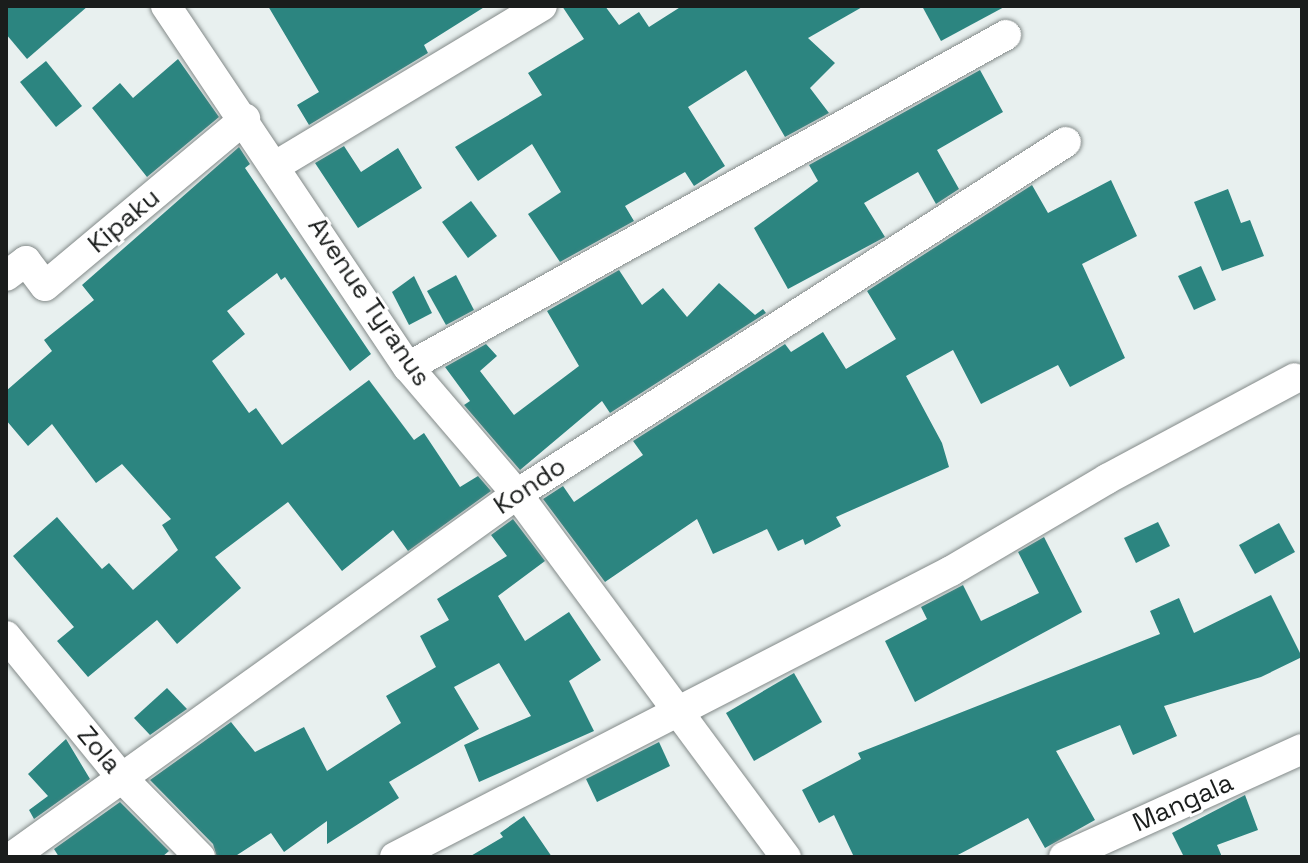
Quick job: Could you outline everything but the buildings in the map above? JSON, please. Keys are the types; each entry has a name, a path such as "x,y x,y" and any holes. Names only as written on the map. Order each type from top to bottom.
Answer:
{"street":[{"name":"Avenue Tyranus","path":"166,6 277,165 408,367 517,494 675,713 786,857"},
{"path":"277,165 542,6"},
{"path":"408,367 1006,35"},
{"name":"Kipaku","path":"6,276 26,261 45,286 245,119"},
{"name":"Kondo","path":"12,857 120,776 517,494 1066,142"},
{"path":"395,857 951,571 1107,479 1295,378"},
{"name":"Zola","path":"8,643 120,776 200,857"},
{"name":"Mangala","path":"1064,857 1302,749"}]}
